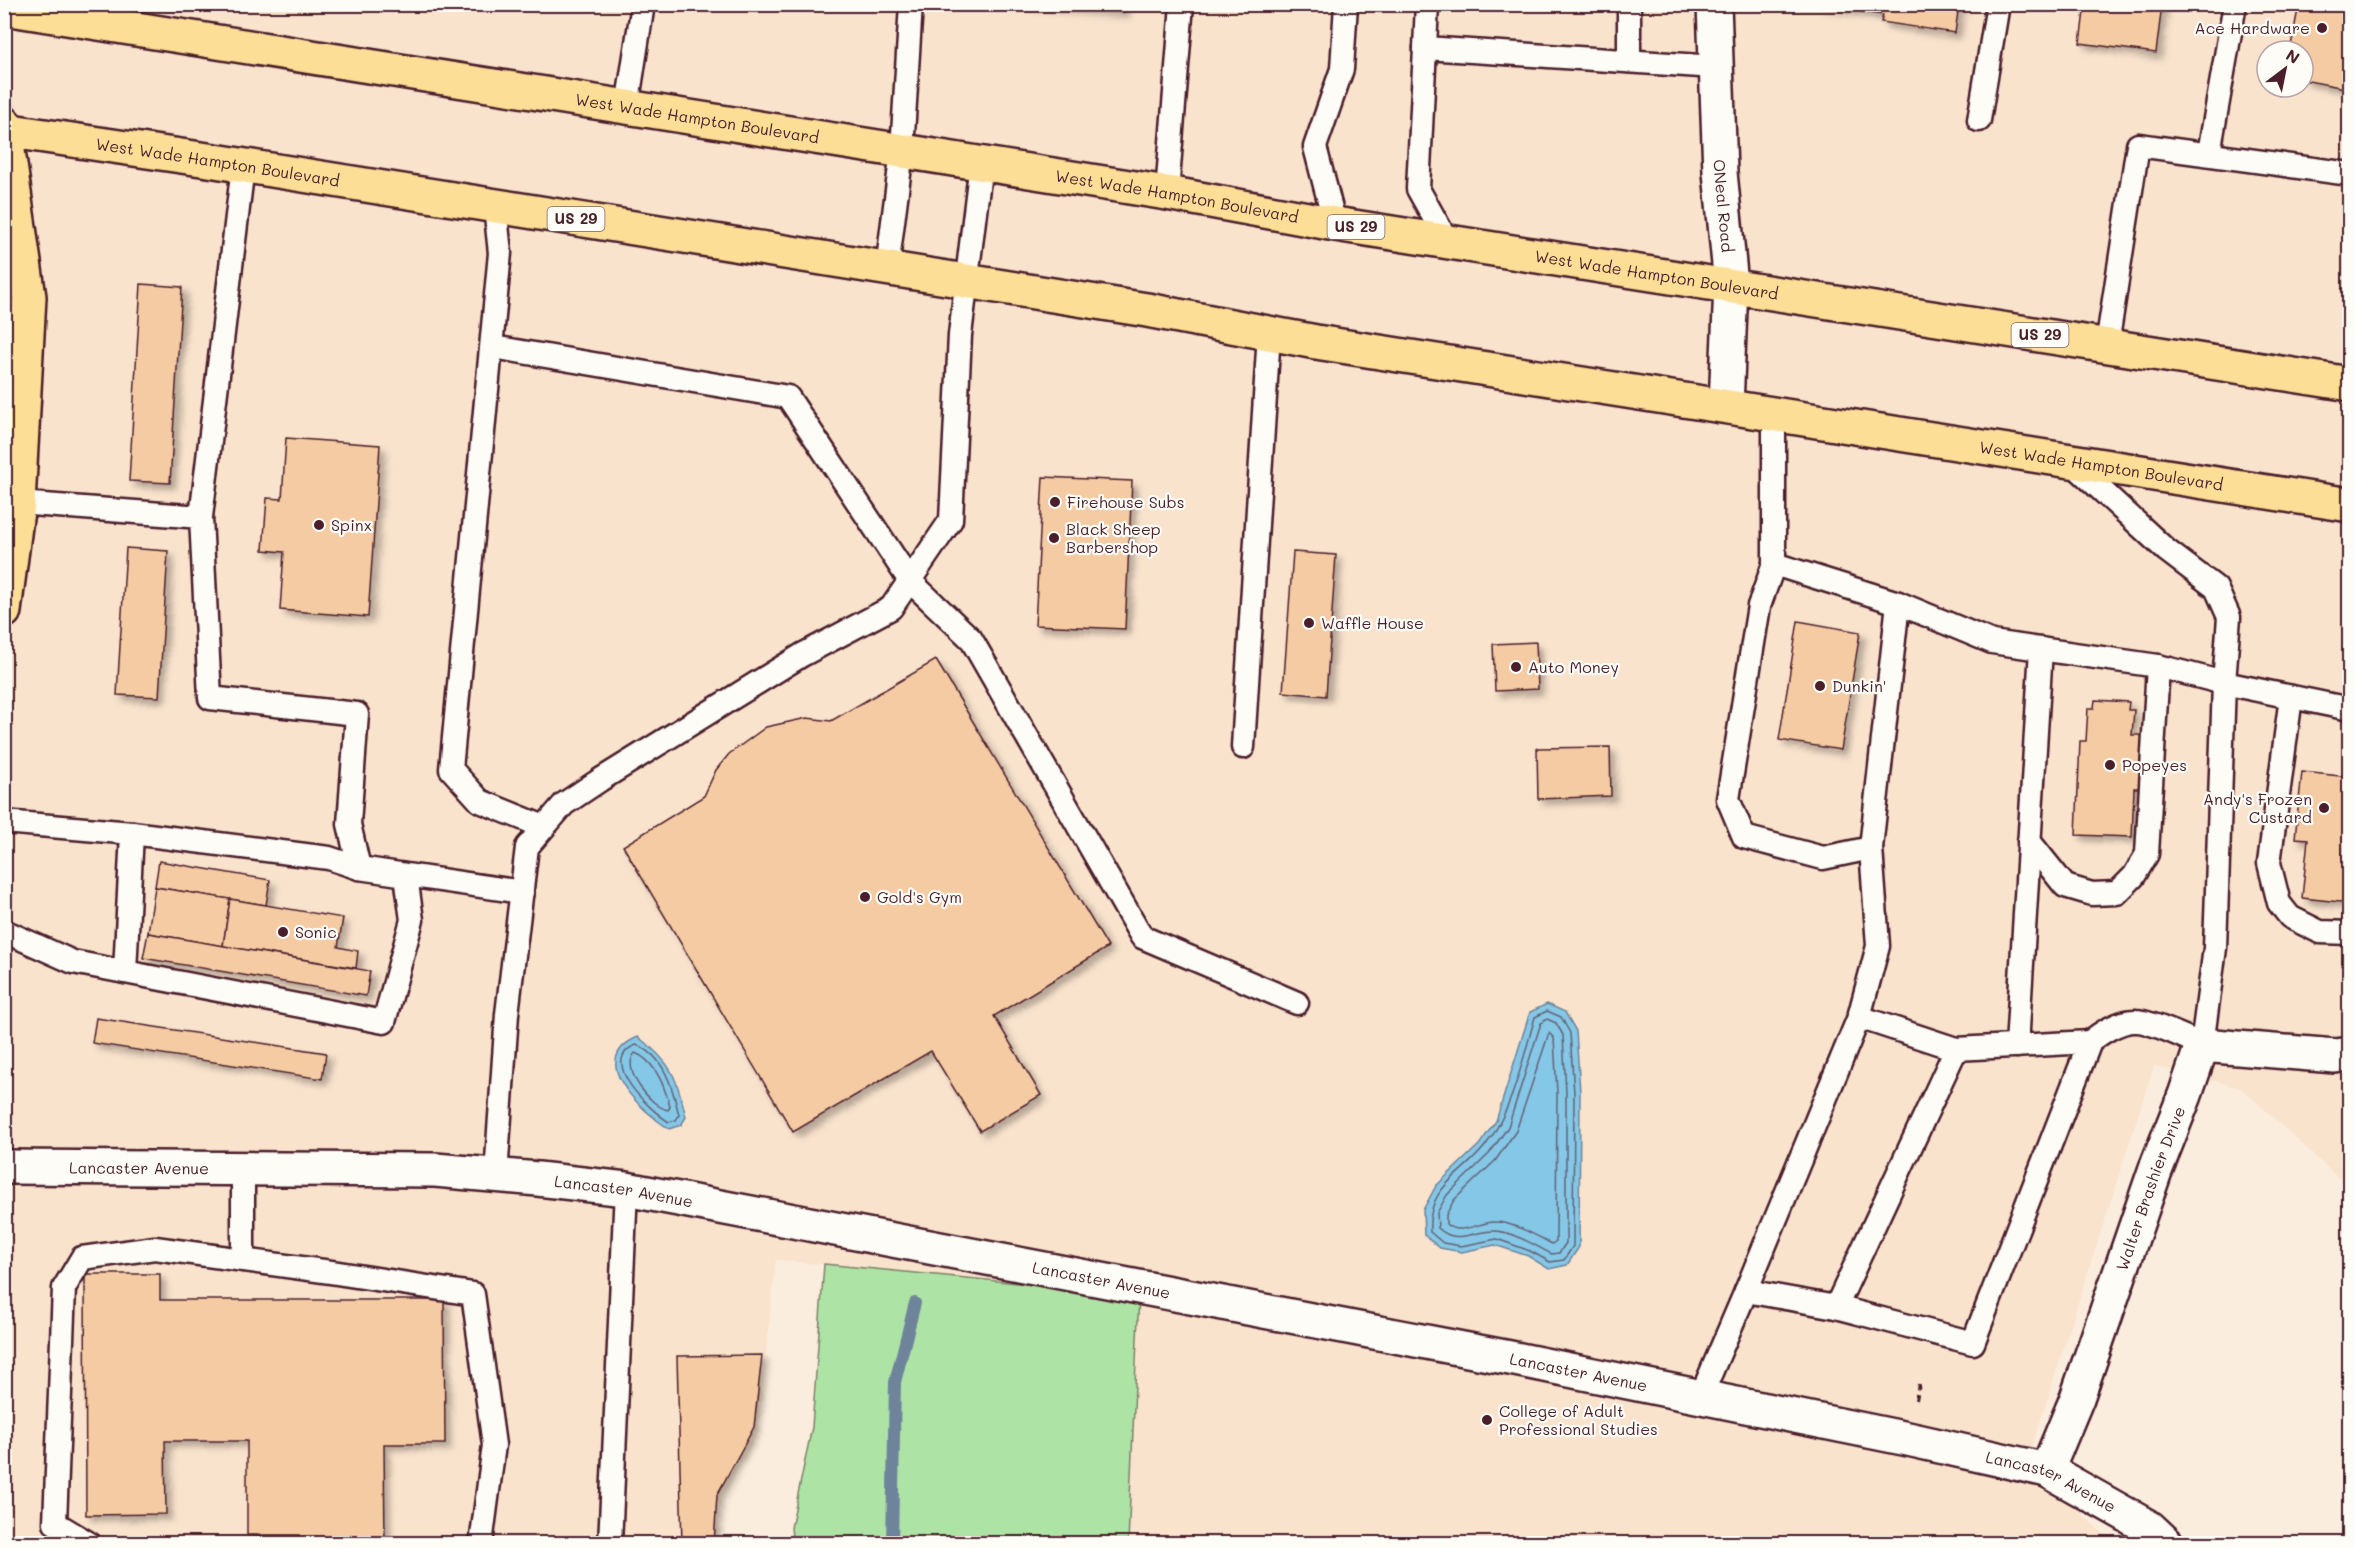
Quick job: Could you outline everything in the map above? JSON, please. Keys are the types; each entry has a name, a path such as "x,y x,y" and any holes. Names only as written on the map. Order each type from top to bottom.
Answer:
{"main road":[{"name":"West Wade Hampton Boulevard","path":"4,8 1167,193 1335,224 2349,384"},
{"path":"4,123 29,297 18,503 4,611"},
{"name":"West Wade Hampton Boulevard","path":"5,130 966,281 1147,310 1269,333 2349,505"}],"street":[{"name":"ONeal Road","path":"1714,4 1720,172 1731,285 1726,406"},
{"path":"2202,1045 2335,1056 2349,1054"},
{"name":"Walter Brashier Drive","path":"2047,1470 2078,1398 2155,1171 2202,1045"},
{"name":"Lancaster Avenue","path":"4,1167 435,1170 626,1190 1701,1396 2047,1470 2150,1528 2167,1544"}],"lane":[{"path":"627,107 643,4"},
{"path":"887,269 902,151 911,4"},
{"path":"1167,193 1182,4"},
{"path":"1335,224 1315,147 1342,69 1346,4"},
{"path":"1427,4 1418,189 1447,241"},
{"path":"1629,4 1629,61"},
{"path":"1979,120 1998,4"},
{"path":"2210,153 2235,4"},
{"path":"1425,48 1716,67"},
{"path":"2107,345 2138,145 2210,153 2349,174"},
{"path":"496,1175 507,1014 527,847 564,804 600,780 802,655 891,608 951,520 960,335 981,163"},
{"path":"243,166 201,517 210,698 357,714 349,824 359,868"},
{"path":"495,206 500,253 493,347 451,769 480,801 544,827"},
{"path":"1243,747 1269,333"},
{"path":"493,347 788,397 910,581 971,639 1142,937 1297,1003"},
{"path":"1774,414 1774,564 1759,606 1728,799 1744,837 1822,858 1871,848"},
{"path":"1746,1292 1836,1306 1973,1343 2090,1042 2101,1031 2135,1020 2202,1045 2215,948 2224,683 2229,617 2216,588 2166,550 2069,460"},
{"path":"18,503 201,517"},
{"path":"1774,564 1898,603 1992,642 2158,666 2224,683 2349,709"},
{"path":"1701,1396 1859,1017 1878,946 1871,848 1898,603"},
{"path":"2017,1046 2041,649"},
{"path":"2029,842 2065,886 2091,894 2117,892 2134,876 2147,854 2158,666"},
{"path":"2291,697 2270,863 2278,903 2290,917 2320,932 2349,933"},
{"path":"4,822 132,833 328,858 359,868 522,892"},
{"path":"125,972 132,833"},
{"path":"4,931 73,962 384,1022 412,920 406,876"},
{"path":"1859,1017 1956,1049 2090,1042"},
{"path":"1836,1306 1956,1049"},
{"path":"243,1169 243,1260"},
{"path":"610,1544 626,1190"},
{"path":"90,1544 55,1523 64,1288 82,1258 155,1248 473,1294 494,1445 481,1544"}],"path":[{"path":"1916,1400 1919,1384"}],"shaded area":[{"path":"5,5 2349,5 2349,1188 2241,1088 2154,1066 2027,1463 2113,1543 1128,1543 1139,1295 776,1260 758,1432 721,1498 718,1543 5,1544"}],"green space":[{"path":"824,1264 1139,1295 1128,1543 793,1544 791,1528 812,1427"}],"water":[{"path":"1547,1004 1565,1012 1576,1031 1580,1092 1579,1247 1567,1265 1549,1269 1528,1256 1495,1245 1462,1252 1440,1248 1424,1235 1423,1210 1436,1186 1479,1145 1496,1121 1530,1012"},
{"path":"638,1037 666,1063 676,1081 686,1117 681,1125 669,1129 645,1110 623,1085 617,1071 616,1059 623,1047"}],"building":[{"path":"1023,4 1124,4 1124,12"},
{"path":"1959,4 1955,33 1881,22 1883,15 1818,5"},
{"path":"2085,4 2162,4 2156,53 2080,43"},
{"name":"Ace Hardware","path":"2299,4 2350,4 2350,89 2315,82 2315,39 2292,39"},
{"path":"141,284 182,287 170,483 129,481"},
{"name":"Spinx","path":"286,438 380,445 368,617 280,610 284,552 263,550 267,498 282,499"},
{"path":"1043,477 1132,481 1125,629 1035,625"},
{"path":"126,548 168,551 159,697 117,695"},
{"name":"Waffle House","path":"1293,552 1336,555 1326,696 1283,692"},
{"name":"Dunkin'","path":"1798,621 1860,632 1841,750 1779,740"},
{"name":"Auto Money","path":"1536,642 1538,689 1495,691 1493,644"},
{"name":"Gold's Gym","path":"936,660 1108,947 994,1016 1041,1095 980,1131 931,1051 793,1132 623,846 704,796 716,770 729,754 766,727 807,718 831,721"},
{"name":"Popeyes","path":"2095,700 2129,702 2128,710 2134,710 2132,735 2143,735 2140,788 2134,788 2132,837 2076,835 2080,741 2086,741 2088,708 2094,708"},
{"path":"1610,747 1611,796 1538,799 1537,748"},
{"name":"Andy's Frozen Custard","path":"2302,772 2350,777 2350,903 2302,898 2308,839 2295,838"},
{"path":"159,861 270,880 266,905 155,887"},
{"path":"155,887 230,899 223,946 148,933"},
{"name":"Sonic","path":"230,899 343,918 338,947 358,951 356,968 223,946"},
{"path":"148,933 370,971 366,996 143,958"},
{"path":"96,1018 326,1053 322,1079 92,1043"},
{"path":"85,1274 160,1274 160,1300 444,1300 445,1444 384,1444 385,1544 299,1544 299,1535 247,1535 247,1441 165,1441 166,1514 86,1515"},
{"path":"762,1355 754,1427 717,1495 714,1544 682,1544 677,1356"}],"waterway":[{"path":"892,1544 895,1382 915,1303"}],"place":[{"name":"Ace Hardware","path":"2322,28"},
{"name":"Firehouse Subs","path":"1055,502"},
{"name":"Spinx","path":"319,525"},
{"name":"Black Sheep Barbershop","path":"1054,538"},
{"name":"Waffle House","path":"1309,623"},
{"name":"Auto Money","path":"1516,667"},
{"name":"Dunkin'","path":"1820,686"},
{"name":"Popeyes","path":"2110,765"},
{"name":"Andy's Frozen Custard","path":"2324,808"},
{"name":"Gold's Gym","path":"865,897"},
{"name":"Sonic","path":"283,932"},
{"name":"College of Adult Professional Studies","path":"1487,1420"}]}
